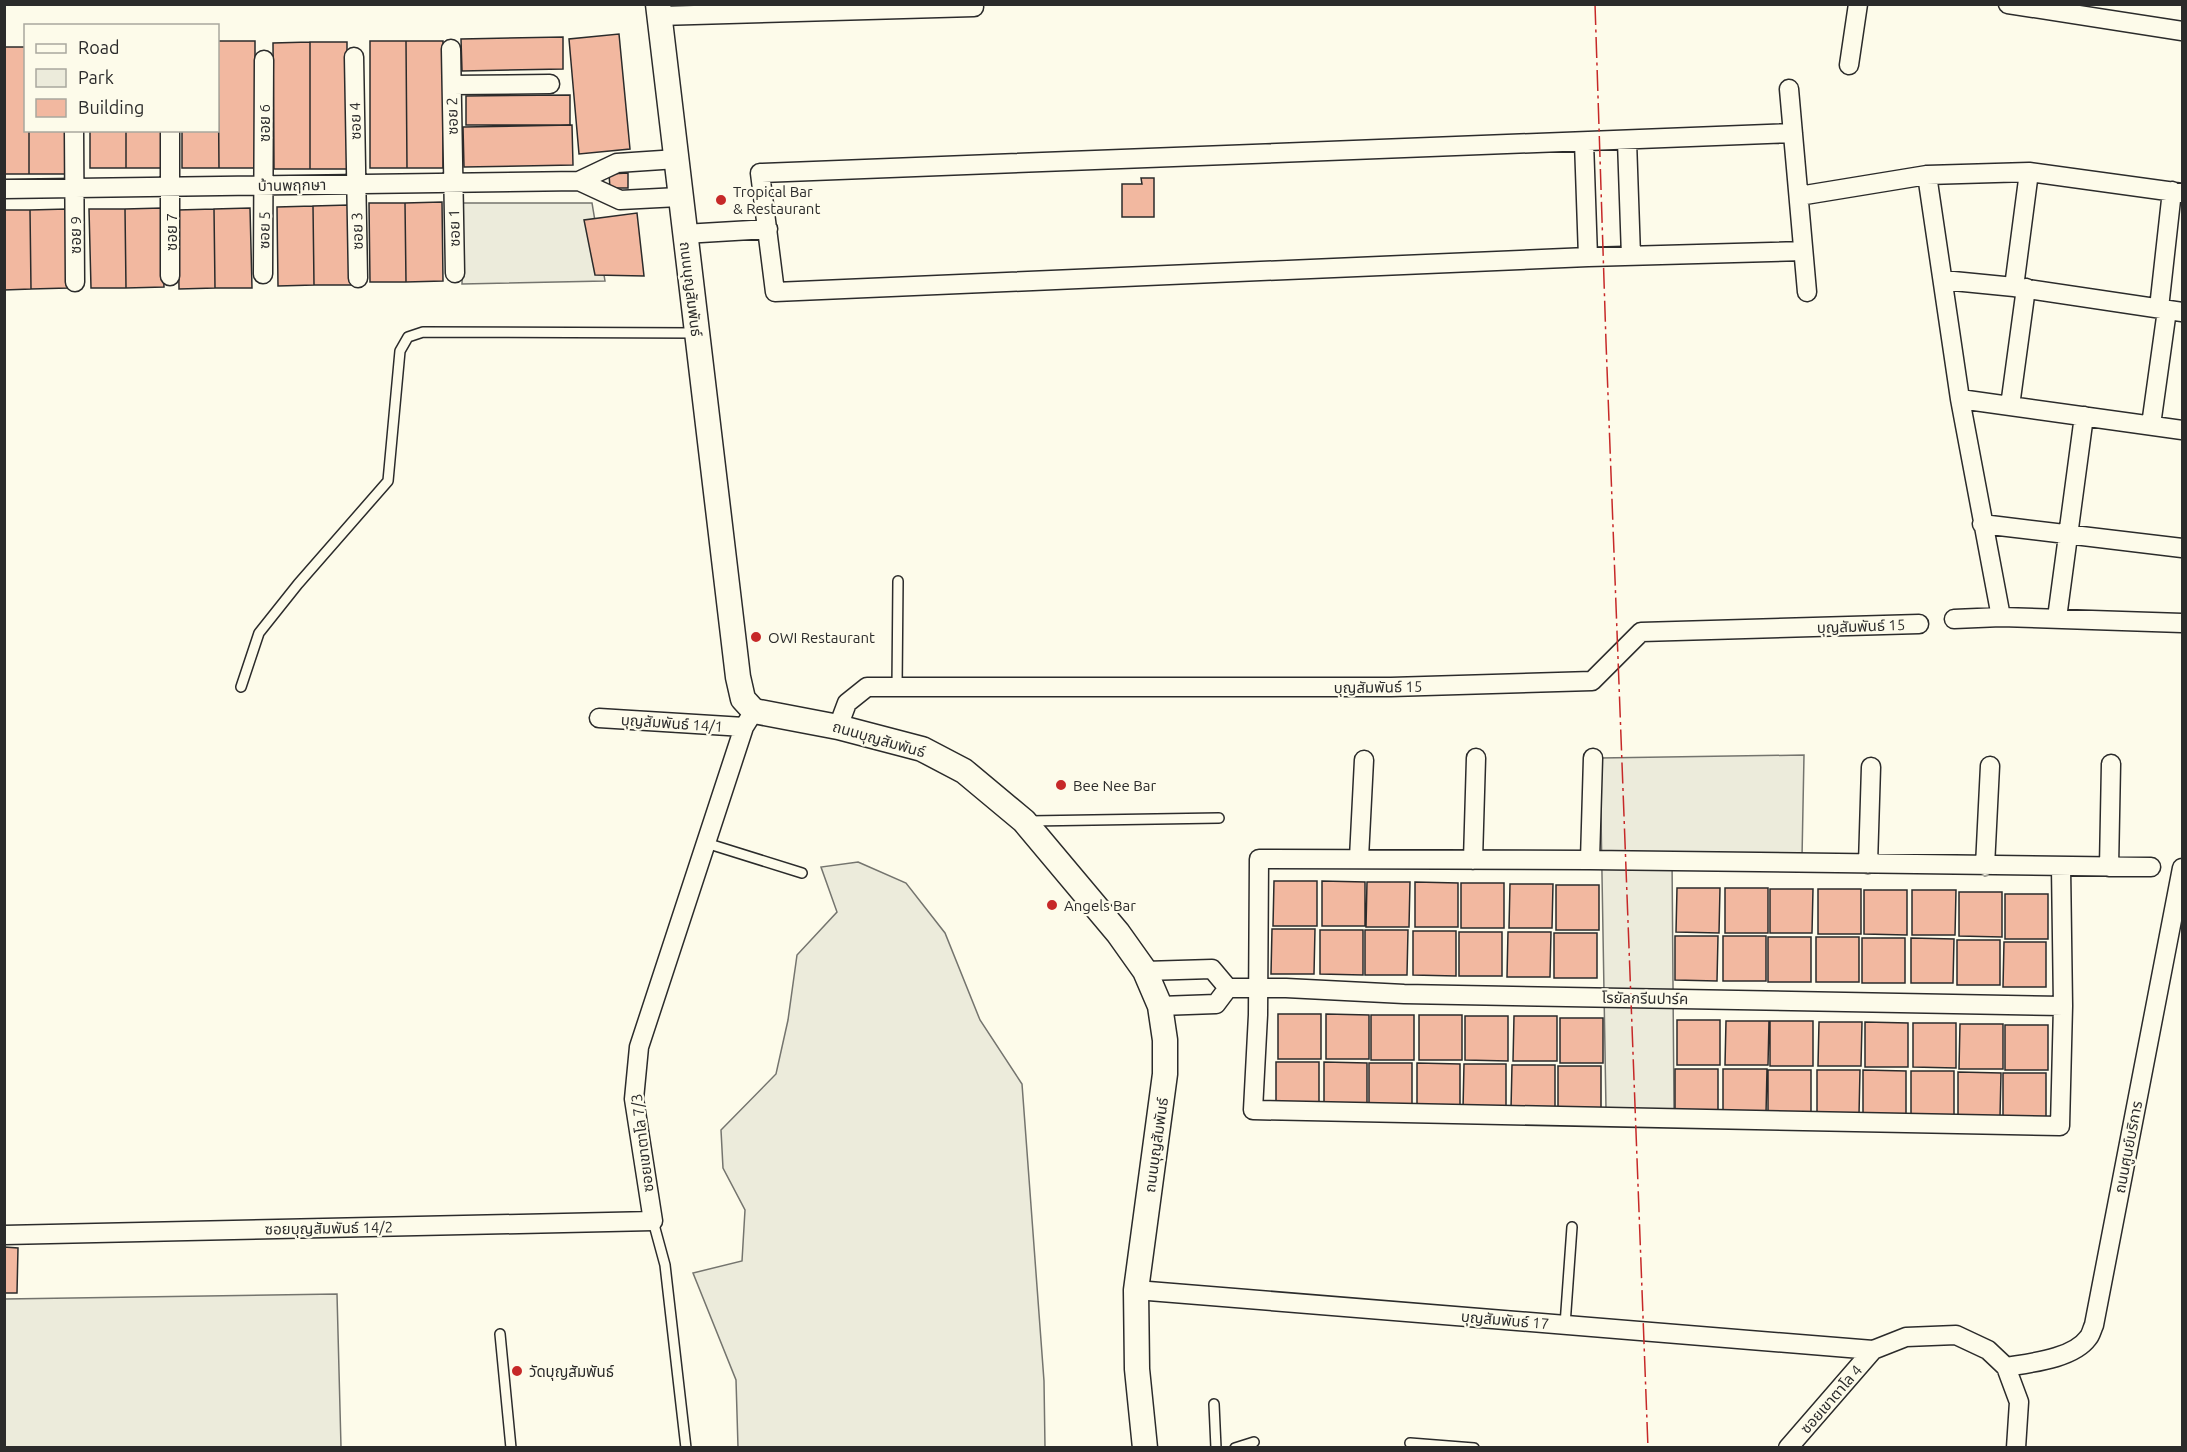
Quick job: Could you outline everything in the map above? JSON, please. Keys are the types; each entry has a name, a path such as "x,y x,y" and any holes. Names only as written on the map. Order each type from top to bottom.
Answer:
{"street":[{"path":"1849,65 1858,4"},
{"path":"2008,4 2182,31"},
{"path":"658,10 974,7"},
{"name":"ถนนบุญสัมพันธ์","path":"658,10 738,677 749,719 838,727 922,749 964,771 1024,821 1118,933 1145,971 1160,1006 1166,1040 1166,1074 1136,1290 1137,1369 1145,1448"},
{"name":"ซอย 2","path":"451,49 454,183"},
{"name":"ซอย 4","path":"354,57 356,185"},
{"name":"ซอย 6","path":"264,60 265,186"},
{"path":"452,85 550,84"},
{"path":"1789,89 1807,292"},
{"name":"ซอย 9","path":"74,132 75,282"},
{"name":"ซอย 7","path":"170,132 170,276"},
{"path":"1793,134 760,173 775,292 1588,257 1803,251"},
{"path":"1584,141 1588,257"},
{"path":"1627,141 1631,256"},
{"name":"บ้านพฤกษา","path":"4,189 579,181 617,163 676,159"},
{"path":"1798,196 1927,175 2029,172 2177,192 2170,310 2151,425"},
{"path":"2010,406 2029,172"},
{"path":"1927,175 1960,399 2001,617"},
{"name":"บ้านพฤกษา","path":"579,181 620,200 679,197"},
{"name":"ซอย 1","path":"454,183 455,273"},
{"name":"ซอย 3","path":"356,185 358,278"},
{"name":"ซอย 5","path":"263,274 265,186"},
{"path":"684,234 768,229"},
{"path":"1943,280 2020,288 2170,310"},
{"path":"1960,399 2182,430"},
{"path":"2057,618 2084,416"},
{"path":"1982,524 2182,548"},
{"path":"1954,619 2001,617 2182,623"},
{"name":"บุญสัมพันธ์ 15","path":"838,727 847,703 867,687 1391,687 1592,681 1641,632 1919,624"},
{"name":"บุญสัมพันธ์ 14/1","path":"599,718 749,719"},
{"name":"ซอยเขาตาโล 7/3","path":"653,1221 634,1099 639,1047 749,719"},
{"path":"1473,860 1476,758"},
{"path":"1590,860 1593,758"},
{"path":"1359,858 1364,760"},
{"path":"2109,867 2111,764"},
{"path":"1985,866 1990,766"},
{"path":"1868,864 1871,767"},
{"path":"2061,867 2063,1005 2060,1126 1253,1110 1258,988 1259,859 1590,860 2151,867"},
{"name":"ถนนศูนย์บริการ","path":"2006,1367 2046,1360 2075,1349 2087,1339 2094,1325 2182,868"},
{"path":"1145,971 1212,969 1228,988 1216,1004 1160,1006"},
{"name":"โรยัลกรีนปาร์ค","path":"1228,988 1404,994 2063,1005"},
{"name":"ซอยบุญสัมพันธ์ 14/2","path":"4,1235 653,1221"},
{"name":"บุญสัมพันธ์ 17","path":"1136,1290 1873,1350"},
{"path":"1873,1350 1906,1337 1956,1335 1988,1350 2006,1367 2019,1402 2016,1448"},
{"name":"ซอยเขาตาโล 4","path":"1788,1448 1873,1350"}],"lane":[{"path":"241,687 259,633 298,584 388,481 400,351 408,337 423,332 697,333"},
{"path":"897,687 898,581"},
{"path":"1024,821 1219,818"},
{"path":"706,843 802,873"},
{"name":"ซอยเขาตาโล 7/3","path":"653,1221 665,1265 686,1448"},
{"path":"1565,1325 1572,1227"},
{"path":"500,1334 511,1448"},
{"path":"1214,1404 1216,1448"},
{"path":"1234,1448 1254,1442"},
{"path":"1410,1443 1474,1448"}],"green space":[{"path":"463,203 592,203 605,281 462,284"},
{"path":"1804,755 1802,858 1672,857 1674,1111 1606,1109 1600,758"},
{"path":"858,862 906,883 945,933 980,1020 1022,1084 1044,1381 1045,1447 738,1447 736,1380 693,1273 742,1261 745,1210 723,1168 721,1130 776,1074 788,1020 797,955 837,912 821,867"},
{"path":"337,1294 341,1447 5,1447 5,1299"}],"building":[{"path":"619,34 630,149 579,154 569,39"},
{"path":"563,37 563,69 462,71 461,39"},
{"path":"219,41 255,41 255,168 219,168"},
{"path":"370,41 406,41 407,168 370,168"},
{"path":"406,41 443,41 443,168 407,168"},
{"path":"310,42 310,169 274,169 273,43"},
{"path":"310,42 347,42 347,169 310,169"},
{"path":"4,47 24,47 24,132 29,132 29,174 4,174"},
{"path":"570,95 570,125 466,125 466,96"},
{"path":"572,125 573,165 464,167 463,127"},
{"path":"29,132 66,132 66,174 29,174"},
{"path":"90,132 126,132 126,168 90,168"},
{"path":"126,132 163,132 163,168 126,168"},
{"path":"182,132 219,132 219,168 182,168"},
{"path":"628,173 628,188 610,188 609,174"},
{"path":"1141,178 1154,178 1154,217 1122,217 1122,184 1142,184"},
{"path":"442,202 443,281 406,282 405,203"},
{"path":"369,203 405,203 406,282 370,282"},
{"path":"349,205 351,285 314,285 313,206"},
{"path":"313,206 314,285 278,286 277,207"},
{"path":"162,208 164,287 126,288 125,209"},
{"path":"250,208 252,288 215,288 214,209"},
{"path":"67,209 68,288 31,289 30,210"},
{"path":"89,209 125,209 126,288 91,288"},
{"path":"214,209 215,288 179,289 178,210"},
{"path":"4,210 30,210 31,289 4,290"},
{"path":"637,213 644,276 595,275 584,220"},
{"path":"1274,881 1317,881 1317,926 1273,926"},
{"path":"1322,881 1365,882 1365,926 1322,926"},
{"path":"1367,882 1410,882 1409,927 1366,927"},
{"path":"1415,882 1458,883 1458,927 1415,927"},
{"path":"1461,883 1504,883 1504,928 1461,928"},
{"path":"1510,884 1553,884 1552,928 1509,928"},
{"path":"1556,885 1599,885 1599,930 1556,930"},
{"path":"1677,888 1720,888 1719,933 1676,932"},
{"path":"1725,888 1768,888 1768,933 1725,933"},
{"path":"1770,889 1813,889 1812,933 1770,933"},
{"path":"1818,889 1861,889 1861,934 1818,934"},
{"path":"1864,890 1907,890 1907,935 1864,934"},
{"path":"1912,890 1956,890 1955,935 1912,935"},
{"path":"1959,892 2002,892 2002,937 1959,936"},
{"path":"2005,894 2048,894 2048,939 2005,939"},
{"path":"1272,929 1315,929 1314,974 1271,974"},
{"path":"1320,930 1363,930 1363,975 1320,974"},
{"path":"1365,930 1408,930 1407,975 1365,975"},
{"path":"1413,931 1456,931 1456,976 1413,975"},
{"path":"1459,932 1502,932 1502,976 1459,976"},
{"path":"1508,932 1551,932 1550,977 1507,977"},
{"path":"1554,933 1597,933 1597,978 1554,978"},
{"path":"1675,936 1718,936 1717,981 1675,980"},
{"path":"1723,936 1766,936 1766,981 1723,981"},
{"path":"1768,937 1811,937 1811,982 1768,982"},
{"path":"1816,937 1859,937 1859,982 1816,982"},
{"path":"1862,938 1905,938 1905,983 1862,983"},
{"path":"1911,938 1954,939 1953,983 1911,983"},
{"path":"1957,940 2000,940 2000,985 1957,985"},
{"path":"2004,942 2046,942 2046,987 2003,987"},
{"path":"1278,1014 1321,1014 1321,1059 1278,1059"},
{"path":"1326,1014 1369,1015 1369,1059 1326,1059"},
{"path":"1371,1015 1414,1015 1414,1060 1371,1060"},
{"path":"1419,1015 1462,1015 1462,1060 1419,1060"},
{"path":"1465,1016 1508,1016 1508,1061 1465,1060"},
{"path":"1514,1016 1557,1016 1557,1061 1513,1061"},
{"path":"1560,1018 1603,1018 1603,1063 1560,1063"},
{"path":"1677,1020 1720,1020 1720,1065 1677,1065"},
{"path":"1726,1021 1769,1021 1768,1065 1725,1065"},
{"path":"1770,1021 1813,1021 1813,1066 1770,1066"},
{"path":"1819,1022 1862,1022 1861,1066 1818,1066"},
{"path":"1865,1022 1908,1023 1908,1067 1865,1067"},
{"path":"1913,1023 1956,1023 1956,1068 1913,1067"},
{"path":"1960,1024 2003,1024 2003,1069 1959,1069"},
{"path":"2005,1025 2048,1025 2048,1070 2005,1070"},
{"path":"1276,1062 1319,1062 1319,1107 1276,1107"},
{"path":"1324,1062 1367,1063 1367,1107 1324,1107"},
{"path":"1369,1063 1412,1063 1412,1108 1369,1108"},
{"path":"1417,1063 1460,1064 1460,1108 1417,1108"},
{"path":"1464,1064 1506,1064 1506,1109 1463,1109"},
{"path":"1512,1065 1555,1065 1555,1109 1511,1109"},
{"path":"1558,1066 1601,1066 1601,1111 1558,1111"},
{"path":"1675,1069 1718,1069 1718,1113 1675,1113"},
{"path":"1723,1069 1767,1069 1766,1114 1723,1114"},
{"path":"1768,1070 1811,1070 1811,1114 1768,1114"},
{"path":"1817,1070 1860,1070 1859,1115 1817,1115"},
{"path":"1863,1070 1906,1071 1906,1115 1863,1115"},
{"path":"1911,1071 1954,1071 1954,1116 1911,1115"},
{"path":"1958,1072 2001,1073 2000,1117 1958,1117"},
{"path":"2003,1073 2046,1073 2046,1118 2003,1118"},
{"path":"4,1247 18,1248 17,1293 4,1293"}],"power":[{"path":"1595,4 1648,1448"}],"place":[{"name":"Tropical Bar & Restaurant","path":"721,200"},
{"name":"OWI Restaurant","path":"756,637"},
{"name":"Bee Nee Bar","path":"1061,785"},
{"name":"Angels Bar","path":"1052,905"},
{"name":"วัดบุญสัมพันธ์","path":"517,1371"}]}
